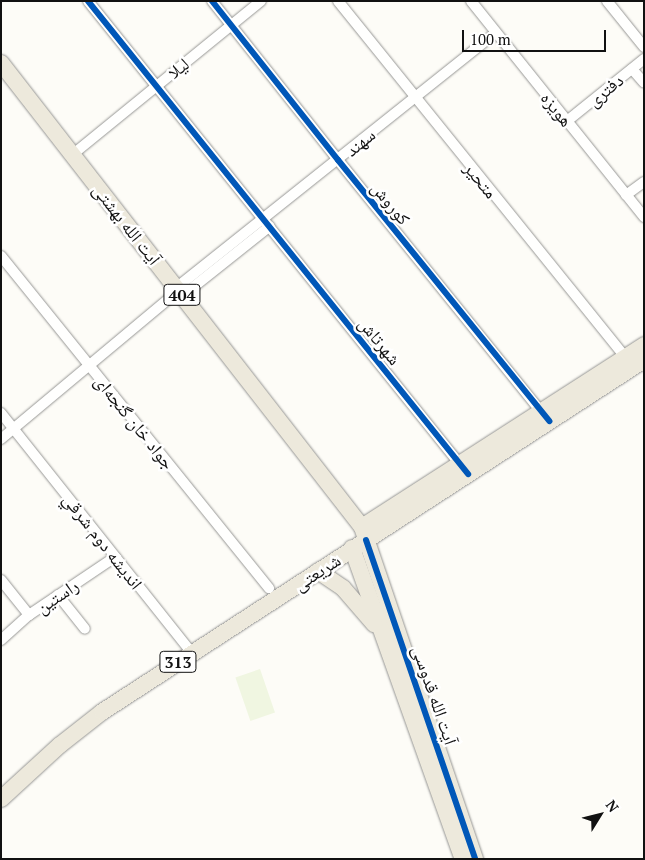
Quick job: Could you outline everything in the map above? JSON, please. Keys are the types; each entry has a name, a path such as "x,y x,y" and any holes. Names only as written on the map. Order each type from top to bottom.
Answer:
{"main road":[{"name":"آیت الله بهشتی","path":"1,64 177,293 360,539"},
{"name":"شریعتی","path":"1,799 89,721 192,653 273,593 318,571 360,539 464,469 634,361 644,345"},
{"name":"آیت الله قدوسی","path":"360,539 385,640 460,833 475,859"},
{"name":"آیت الله قدوسی","path":"360,539 460,833 463,859"},
{"path":"318,571 336,582 354,598 385,640"}],"street":[{"name":"شهرتاش","path":"88,1 464,469"},
{"name":"کوروش","path":"212,1 545,416"},
{"name":"لیلا","path":"72,155 261,1"},
{"name":"متحیر","path":"338,1 414,98 634,361"},
{"name":"هویزه","path":"471,1 644,217"},
{"path":"607,1 644,47"},
{"name":"سهند","path":"1,439 177,293 267,223 338,160 496,33"},
{"name":"دفتری","path":"567,121 644,59"},
{"path":"632,69 644,83"},
{"path":"626,195 644,182"},
{"name":"جواد خان گنجه‌ای","path":"1,256 273,593"},
{"name":"انديشه دوم شرقي","path":"1,412 192,653"},
{"name":"راستین","path":"1,640 29,615 115,557"},
{"path":"1,580 29,615"},
{"path":"58,595 85,629"}],"green space":[{"path":"260,669 275,712 250,721 235,677"}],"cycle path":[{"path":"88,1 468,474"},
{"path":"212,1 549,421"},
{"path":"366,540 475,859"}]}
